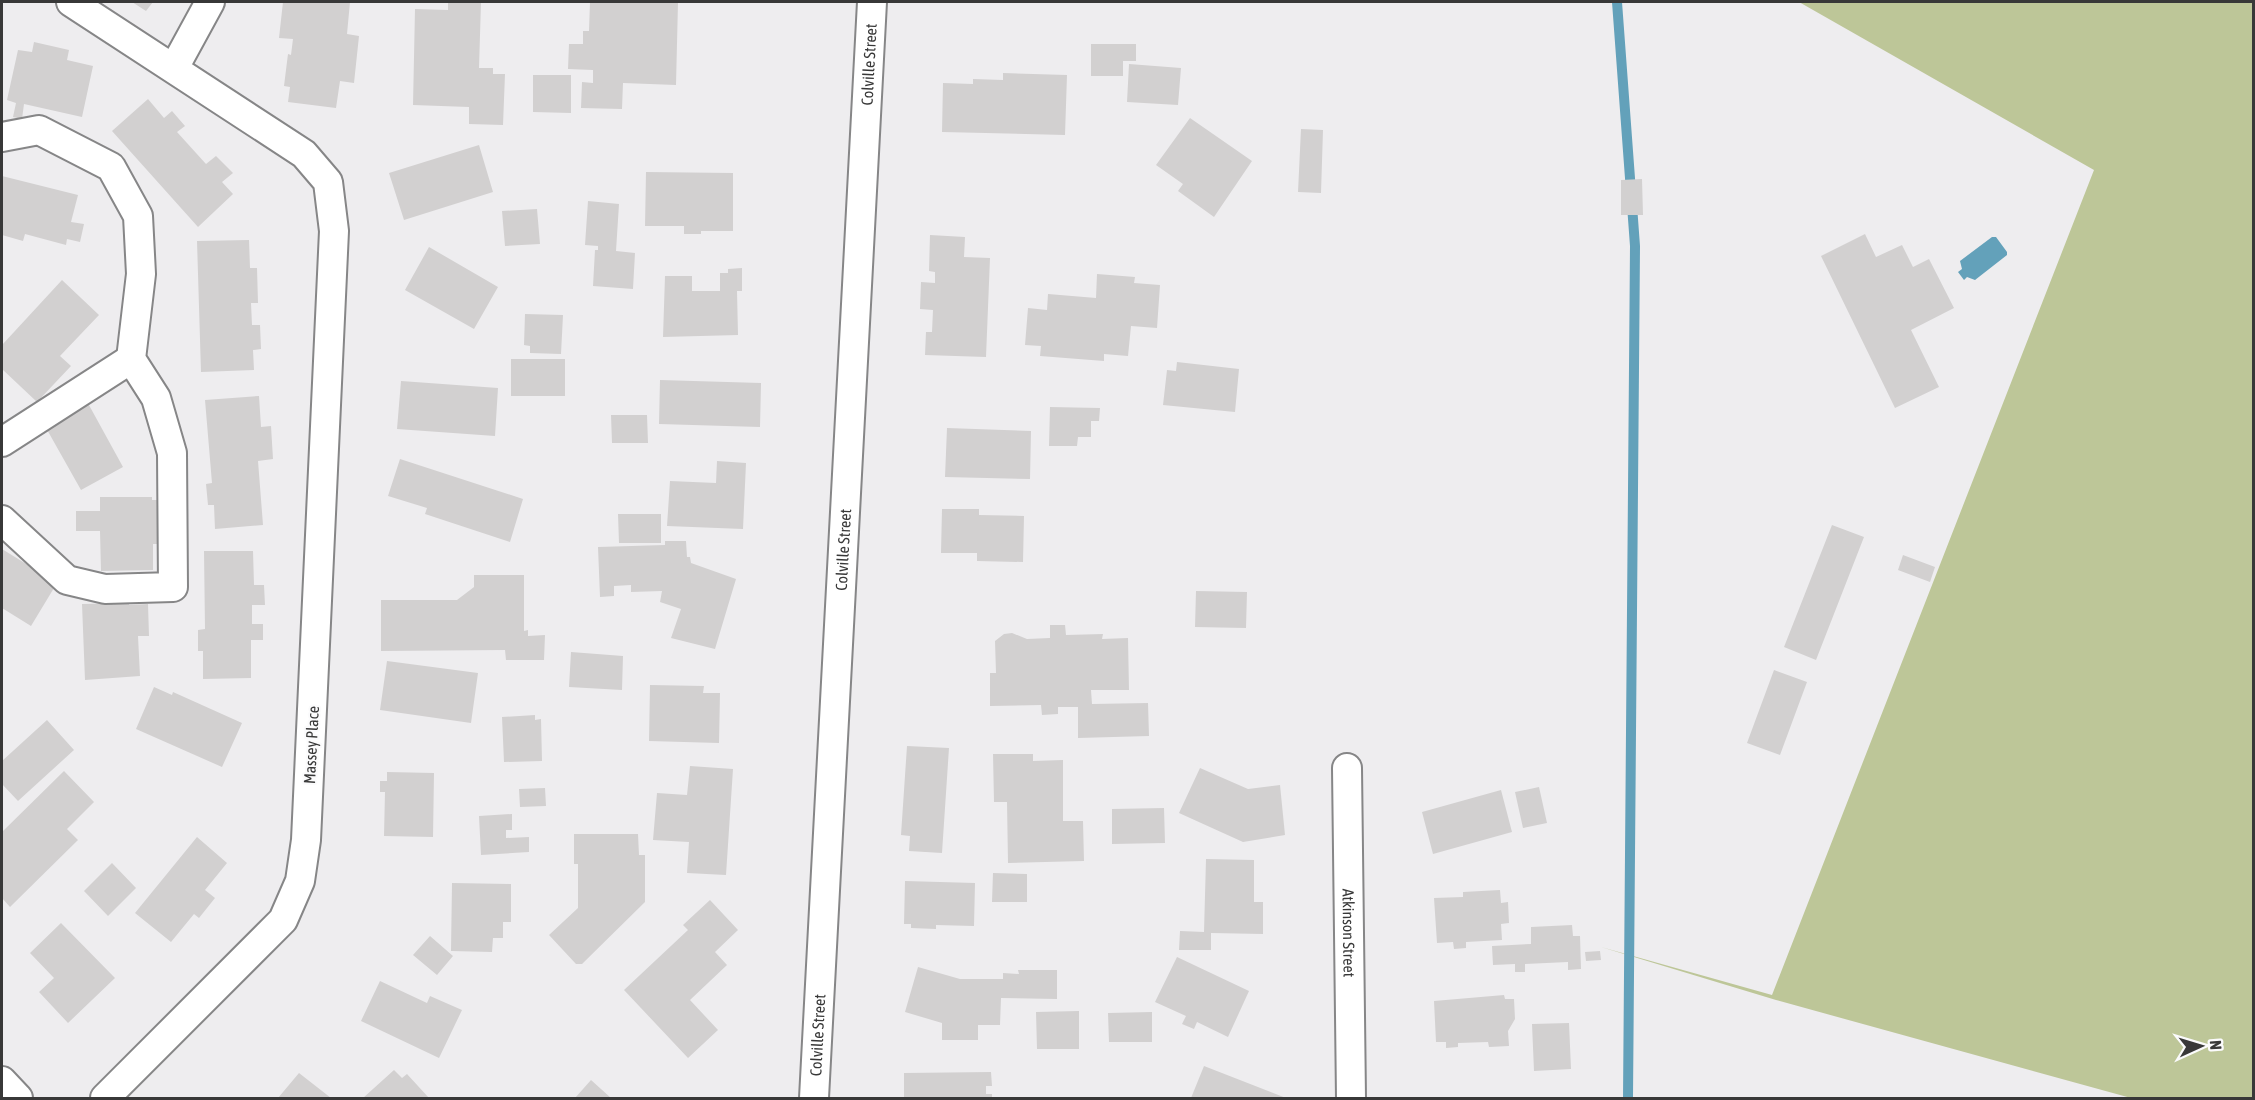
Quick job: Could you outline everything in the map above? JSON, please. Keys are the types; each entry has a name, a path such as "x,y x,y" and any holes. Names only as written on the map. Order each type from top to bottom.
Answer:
{"street":[{"name":"Massey Place","path":"71,2 304,154 328,182 333,231 306,840 300,881 283,920 105,1098"},
{"path":"174,68 210,2"},
{"name":"Colville Street","path":"814,1098 872,2"},
{"path":"2,137 39,130 111,166 138,216 141,274 131,359 156,398 172,453 172,587 105,589 67,580 2,519"},
{"path":"2,442 131,359"},
{"name":"Atkinson Street","path":"1347,768 1351,1098"},
{"path":"2,1081 18,1098"}],"green space":[{"path":"1799,2 2253,2 2253,1098 2131,1098 1776,1000 1601,947 1772,995 2094,170"}],"water":[{"path":"1992,237 1996,237 2007,255 1975,280 1967,277 1964,280 1958,272 1962,269 1960,261"}],"building":[{"path":"132,2 153,2 146,11"},
{"path":"283,2 350,2 347,34 359,36 354,83 340,81 336,108 288,102 290,87 284,86 288,54 291,55 293,39 279,38"},
{"path":"448,2 481,2 479,68 493,68 493,74 505,74 503,125 469,124 469,107 413,105 415,9 448,10"},
{"path":"590,2 678,2 676,85 623,83 622,109 581,108 582,82 593,83 593,70 568,69 569,44 583,44 583,31 589,31"},
{"path":"34,42 69,50 67,60 93,66 82,117 24,104 22,119 13,117 16,103 7,100 18,50 32,52"},
{"path":"1091,44 1136,44 1136,61 1123,61 1123,76 1091,76"},
{"path":"1129,64 1181,68 1178,105 1127,102"},
{"path":"1003,73 1067,75 1065,135 942,132 943,83 973,84 973,79 1003,80"},
{"path":"533,75 571,75 571,113 533,112"},
{"path":"148,99 164,118 172,111 185,126 177,132 206,164 216,156 233,173 222,182 233,194 198,227 112,131"},
{"path":"1190,118 1252,161 1214,217 1178,191 1183,184 1156,165"},
{"path":"1301,129 1323,130 1321,193 1298,192"},
{"path":"479,145 493,192 404,220 389,173"},
{"path":"646,172 733,173 733,231 701,231 701,234 684,234 684,226 645,226"},
{"path":"2,176 78,195 71,222 84,224 80,242 67,239 66,245 25,234 23,241 2,235"},
{"path":"1642,179 1643,215 1621,215 1621,180"},
{"path":"588,201 619,204 616,251 635,253 633,289 593,286 595,250 598,250 598,246 585,245"},
{"path":"537,209 540,244 505,246 502,211"},
{"path":"1865,234 1876,257 1902,245 1913,267 1929,259 1954,308 1911,330 1939,387 1895,408 1821,256"},
{"path":"930,235 965,237 964,257 990,258 986,357 925,355 926,332 932,332 933,310 920,309 921,282 935,283 935,272 929,271"},
{"path":"249,240 250,268 257,268 258,303 251,303 252,325 260,325 261,349 253,350 254,370 201,372 197,241"},
{"path":"429,247 498,287 474,329 405,290"},
{"path":"742,268 742,291 737,291 738,335 663,337 665,276 692,276 692,291 720,291 720,273 728,273 728,269"},
{"path":"1097,274 1135,277 1134,283 1160,285 1157,328 1131,326 1128,356 1104,354 1104,361 1040,356 1041,346 1025,345 1028,308 1047,310 1048,294 1096,298"},
{"path":"62,280 99,315 60,356 71,366 37,402 2,369 2,345"},
{"path":"525,314 563,315 561,354 530,353 530,346 524,345"},
{"path":"511,359 565,359 565,396 511,396"},
{"path":"1177,362 1239,369 1235,412 1163,405 1167,370 1176,371"},
{"path":"660,380 761,383 760,427 659,424"},
{"path":"401,381 498,388 495,436 397,429"},
{"path":"84,396 123,467 81,490 41,419"},
{"path":"259,396 261,427 271,426 273,459 258,461 263,525 215,529 214,505 208,505 206,484 212,483 205,400"},
{"path":"1050,407 1100,408 1099,421 1091,421 1091,437 1078,437 1077,446 1049,446"},
{"path":"611,415 647,415 648,443 612,443"},
{"path":"947,428 1031,431 1030,479 945,477"},
{"path":"400,459 523,499 510,542 425,514 427,508 388,496"},
{"path":"717,461 746,463 743,529 667,526 670,481 716,483"},
{"path":"100,497 152,497 152,500 165,500 161,544 153,544 153,570 101,571 100,531 76,531 76,511 100,511"},
{"path":"942,509 979,509 979,515 1024,516 1023,562 977,561 977,553 941,553"},
{"path":"618,514 661,514 661,543 619,543"},
{"path":"1832,525 1864,537 1816,660 1784,647"},
{"path":"665,541 686,541 687,557 690,557 691,563 736,579 715,649 671,638 681,609 660,602 662,591 631,592 631,585 614,586 614,596 600,597 598,547 665,545"},
{"path":"2,549 57,583 31,626 2,608"},
{"path":"204,551 253,551 254,585 264,585 265,605 252,605 252,624 263,624 263,640 251,640 251,678 203,679 203,651 198,651 198,630 205,629"},
{"path":"1903,555 1935,567 1930,582 1898,570"},
{"path":"474,575 524,575 524,631 528,630 528,636 545,635 544,660 506,660 505,650 381,651 381,600 457,600 474,587"},
{"path":"1196,591 1247,592 1246,628 1195,627"},
{"path":"129,603 129,605 148,604 149,636 138,636 140,676 85,680 82,604"},
{"path":"1050,625 1065,625 1066,635 1103,634 1102,639 1128,638 1129,690 1091,690 1092,704 1148,703 1149,736 1078,738 1078,707 1058,707 1058,714 1042,715 1041,705 990,706 990,673 996,673 995,641 1004,634 1012,633 1027,639 1050,638"},
{"path":"571,652 623,656 622,690 569,687"},
{"path":"387,661 478,673 471,723 380,710"},
{"path":"1774,670 1807,682 1780,755 1747,743"},
{"path":"650,685 704,686 703,693 720,693 719,743 649,741"},
{"path":"154,687 172,695 173,692 242,723 222,767 136,729"},
{"path":"535,715 535,720 541,719 542,761 504,762 502,717"},
{"path":"47,720 74,750 18,801 2,784 2,761"},
{"path":"907,746 949,748 942,853 909,851 910,836 901,835"},
{"path":"993,754 1033,754 1033,761 1063,760 1063,821 1083,821 1084,861 1008,863 1007,802 994,802"},
{"path":"690,766 733,769 726,875 687,873 689,842 653,840 657,793 687,795"},
{"path":"1200,768 1248,789 1280,785 1285,835 1243,842 1179,813"},
{"path":"64,771 94,802 67,829 78,840 10,907 2,898 2,832"},
{"path":"387,772 434,773 433,837 384,836 385,792 380,792 380,781 387,781"},
{"path":"1539,787 1547,823 1523,828 1515,792"},
{"path":"545,788 546,806 520,807 519,789"},
{"path":"1501,790 1512,832 1433,854 1422,812"},
{"path":"1164,808 1165,843 1112,844 1112,809"},
{"path":"512,814 512,830 506,830 506,838 529,837 529,852 481,855 479,816"},
{"path":"574,834 638,834 639,855 645,855 645,902 582,964 576,964 549,935 578,908 578,864 574,864"},
{"path":"197,837 227,863 205,890 215,898 199,918 194,914 171,942 135,913"},
{"path":"1206,859 1254,860 1254,902 1263,902 1263,934 1211,933 1211,950 1179,950 1180,931 1204,932"},
{"path":"112,863 136,888 108,916 84,891"},
{"path":"993,873 1027,874 1027,902 992,902"},
{"path":"905,881 975,883 974,926 936,925 936,929 911,928 911,924 904,924"},
{"path":"452,883 511,884 511,922 503,922 503,938 493,938 492,952 451,951"},
{"path":"1500,890 1501,903 1508,902 1509,923 1501,924 1502,940 1466,942 1466,948 1454,949 1453,942 1437,943 1434,898 1463,897 1463,892"},
{"path":"710,900 738,930 715,952 727,965 690,1000 718,1030 688,1058 624,990 688,930 683,925"},
{"path":"61,923 115,978 68,1023 39,992 54,978 30,953"},
{"path":"1572,925 1573,936 1580,936 1581,969 1568,970 1568,962 1525,964 1525,972 1515,972 1515,964 1493,965 1492,946 1531,944 1531,927"},
{"path":"430,936 453,956 437,975 413,955"},
{"path":"1600,951 1601,960 1586,961 1585,952"},
{"path":"1177,957 1249,991 1228,1037 1197,1022 1194,1029 1182,1024 1186,1016 1155,1002"},
{"path":"918,967 960,979 1003,979 1003,973 1019,974 1018,970 1057,970 1057,999 1001,998 1000,1025 978,1025 978,1040 942,1040 942,1023 905,1012"},
{"path":"380,981 427,1003 430,996 462,1010 439,1058 361,1021"},
{"path":"1504,995 1505,999 1514,999 1515,1019 1508,1031 1509,1046 1489,1047 1488,1042 1458,1043 1458,1047 1446,1048 1446,1042 1436,1042 1434,1001"},
{"path":"1079,1011 1079,1049 1037,1049 1036,1012"},
{"path":"1152,1012 1152,1042 1109,1042 1108,1013"},
{"path":"1569,1023 1571,1069 1534,1071 1532,1024"},
{"path":"1204,1066 1286,1098 1191,1098"},
{"path":"394,1070 402,1078 407,1074 429,1098 363,1098"},
{"path":"991,1072 992,1086 986,1086 986,1094 992,1094 992,1098 904,1098 904,1073"},
{"path":"299,1073 331,1098 278,1098"},
{"path":"591,1080 611,1098 575,1098"}],"waterway":[{"path":"1617,2 1635,246 1628,1098"}]}
